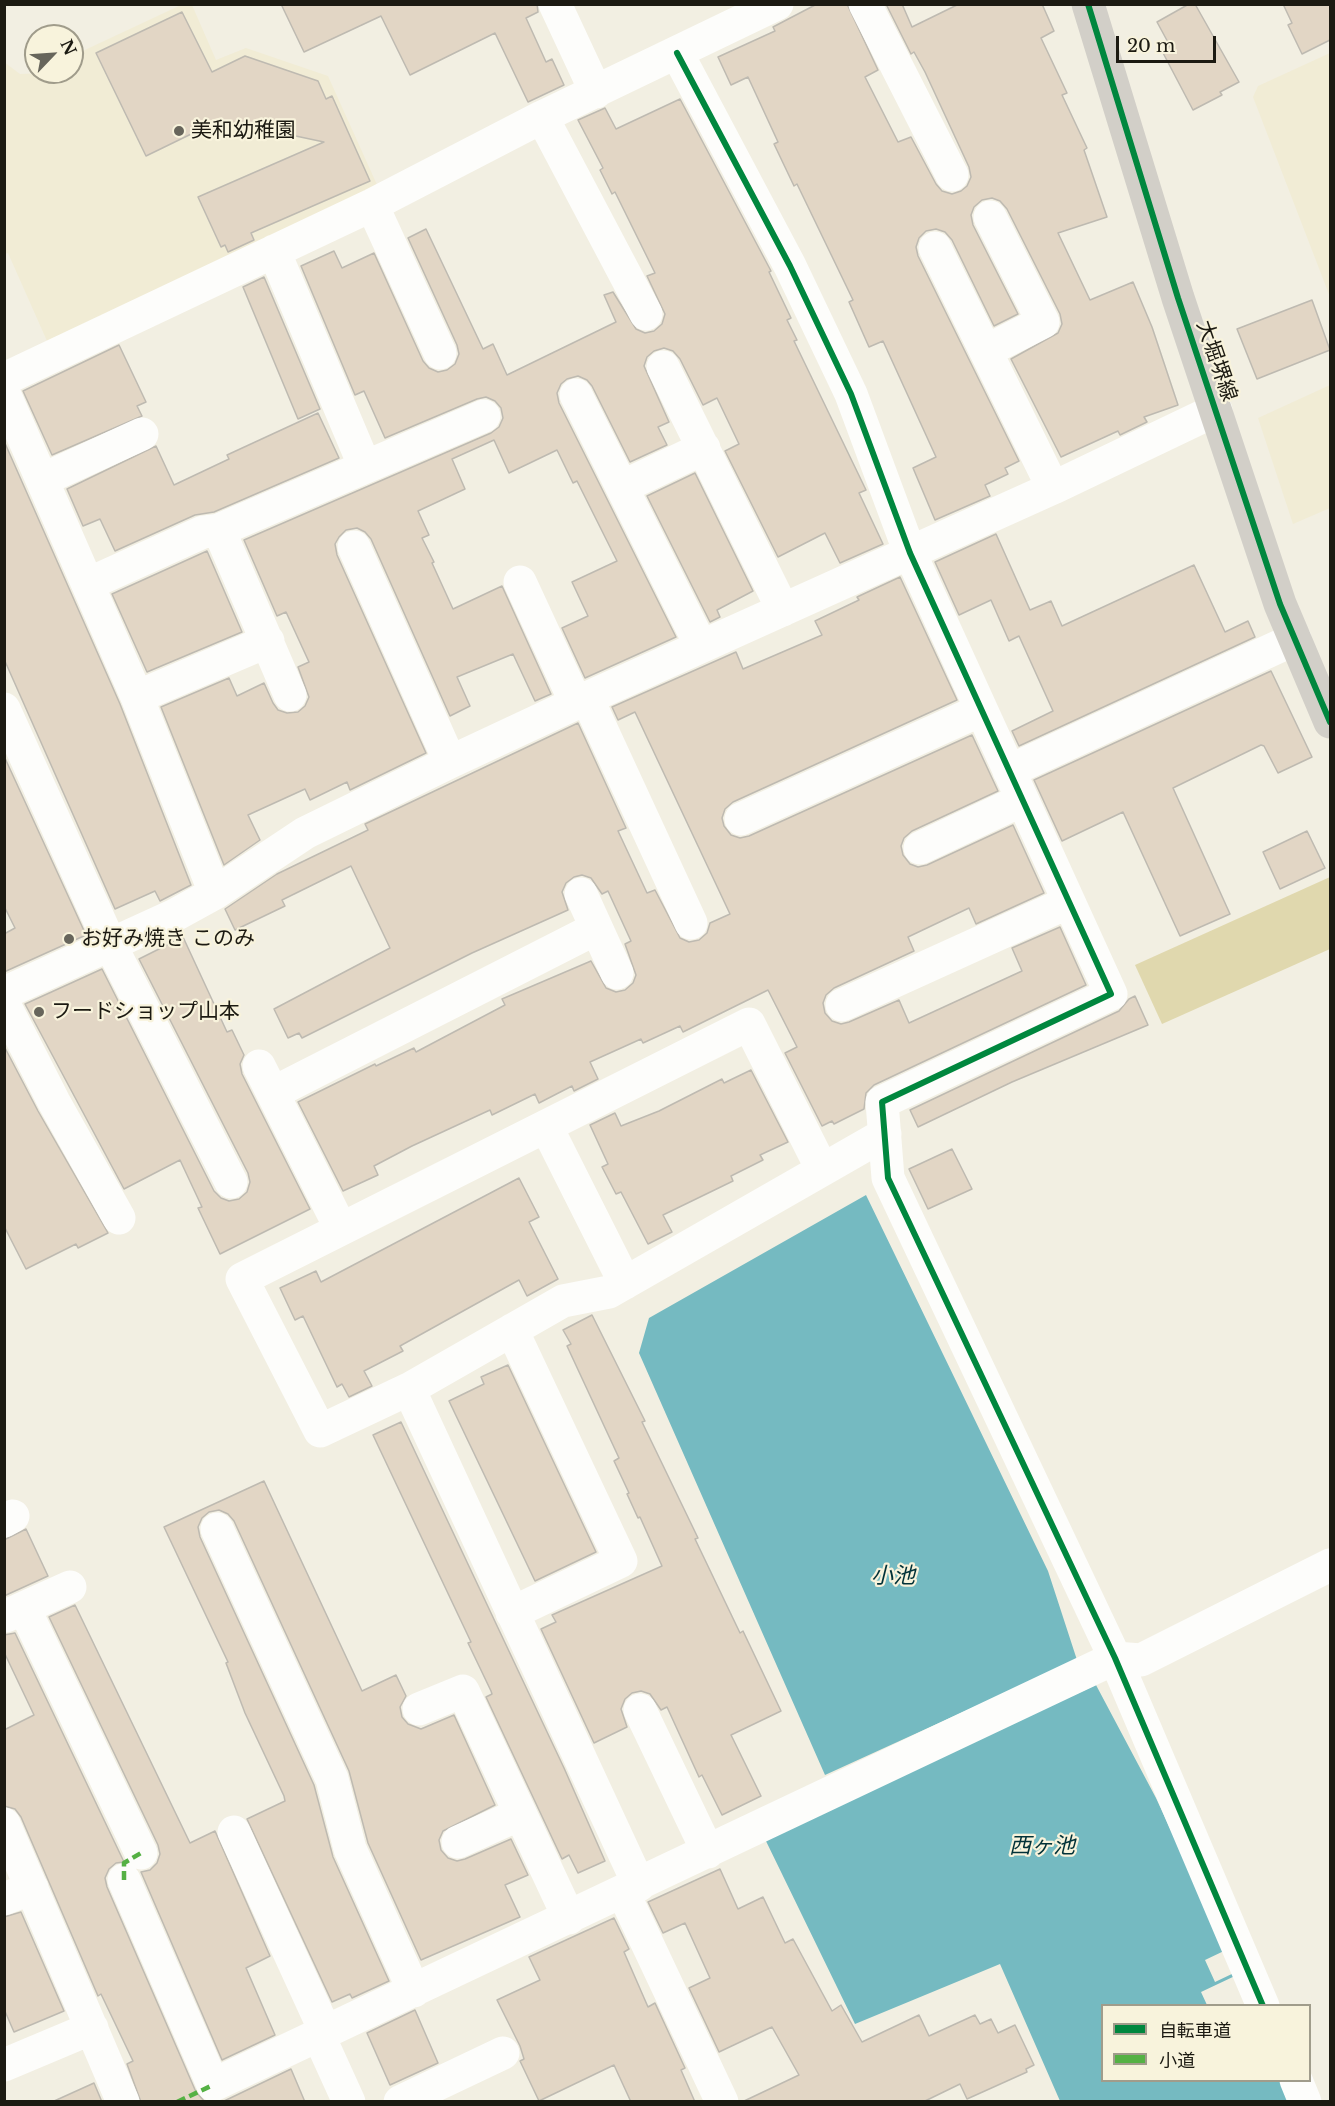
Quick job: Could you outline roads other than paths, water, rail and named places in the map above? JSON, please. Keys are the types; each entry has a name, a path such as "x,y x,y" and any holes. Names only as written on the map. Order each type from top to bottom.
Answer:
{"main road":[{"name":"大堀堺線","path":"1088,4 1178,298 1280,604 1330,722"}],"street":[{"path":"555,4 596,92"},
{"path":"4,379 372,206 542,117 777,4"},
{"path":"865,4 952,175"},
{"path":"677,53 790,266 846,383 910,553 1111,994 882,1101 888,1178 1114,1658 1262,2004"},
{"path":"542,117 646,314"},
{"path":"372,206 440,353"},
{"path":"986,351 1043,322 990,217"},
{"path":"935,248 1053,488"},
{"path":"274,251 365,467"},
{"path":"663,367 783,610"},
{"path":"4,393 44,479 137,697 215,893"},
{"path":"576,394 701,646"},
{"path":"119,1218 54,1102 7,987 111,946 215,893 305,833 450,762 581,700 1053,488 1216,410"},
{"path":"88,584 203,532 219,530 484,416"},
{"path":"44,479 142,434"},
{"path":"622,487 704,448"},
{"path":"219,530 290,695"},
{"path":"354,547 450,762"},
{"path":"520,582 691,923"},
{"path":"1009,771 1295,639"},
{"path":"137,697 268,641"},
{"path":"4,709 111,946 231,1182"},
{"path":"741,819 981,710"},
{"path":"920,848 1022,800"},
{"path":"581,894 616,973"},
{"path":"842,1005 1069,902"},
{"path":"341,1229 266,1079 595,929"},
{"path":"822,1169 749,1024 242,1279 320,1431 409,1389 563,1301 609,1292 885,1134"},
{"path":"546,1125 625,1283"},
{"path":"513,1330 621,1561 513,1613"},
{"path":"409,1389 513,1613 722,2102"},
{"path":"217,1529 332,1779 350,1849 414,1991"},
{"path":"124,1880 213,2085 631,1889 1114,1658 1141,1660 1330,1565"},
{"path":"70,1587 14,1612 141,1852"},
{"path":"419,1709 463,1691 569,1918"},
{"path":"640,1710 708,1852"},
{"path":"459,1842 520,1814"},
{"path":"4,1824 18,1894 92,2028 123,2102"},
{"path":"234,1832 322,2034 349,2102"},
{"path":"4,2065 92,2028"},
{"path":"400,2102 503,2053"},
{"path":"1297,2082 1305,2102"}],"water":[{"name":"小池","path":"866,1195 1048,1571 1077,1660 825,1775 639,1353 649,1318"},
{"name":"西ヶ池","path":"1096,1685 1156,1798 1226,1950 1205,1960 1215,1982 1236,1972 1237,1975 1201,1992 1207,2004 1101,2004 1101,2082 1281,2082 1290,2101 1060,2101 1000,1964 855,2024 764,1837"}],"place":[{"name":"美和幼稚園","path":"179,131"},
{"name":"お好み焼き このみ","path":"69,939"},
{"name":"フードショップ山本","path":"39,1012"}]}
